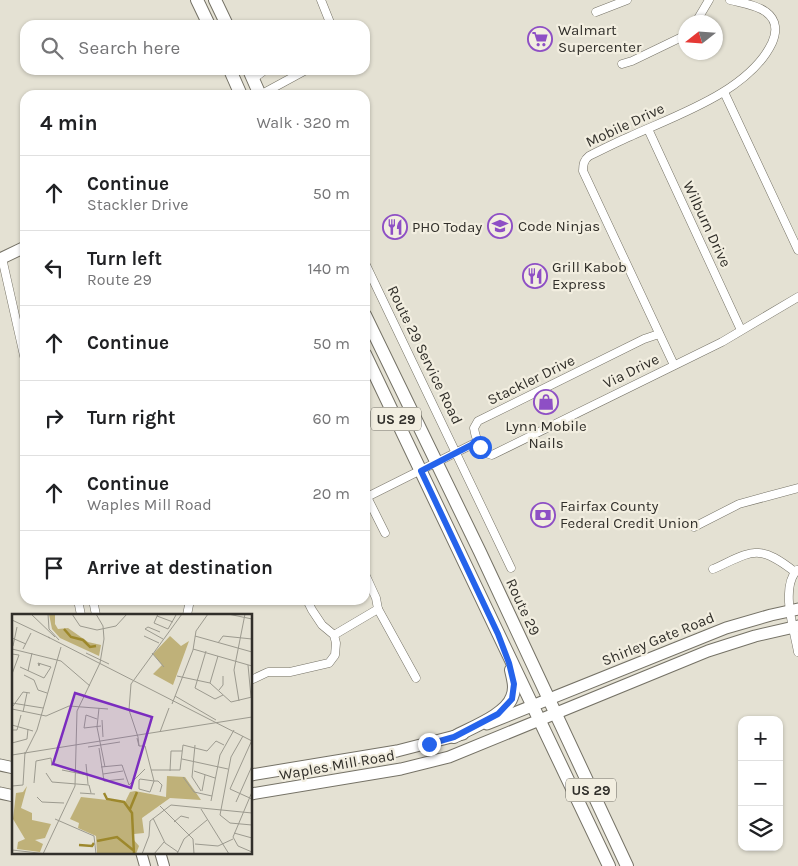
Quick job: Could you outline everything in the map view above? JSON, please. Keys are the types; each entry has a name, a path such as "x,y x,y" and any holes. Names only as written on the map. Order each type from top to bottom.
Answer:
{"main road":[{"path":"197,0 207,20"},
{"path":"215,0 225,20"},
{"path":"232,75 240,90"},
{"path":"244,90 251,75"},
{"path":"251,75 257,90"},
{"path":"1,258 20,249"},
{"name":"Route 29","path":"370,326 480,552 627,866"},
{"name":"US 29","path":"370,365 609,866"},
{"name":"Shirley Gate Road","path":"533,706 697,638 750,620 794,610"},
{"name":"Shirley Gate Road","path":"540,721 708,651 755,636 796,626"},
{"path":"454,737 498,714 512,699 514,684 498,634"},
{"name":"Waples Mill Road","path":"252,776 397,751 454,737 533,706"},
{"name":"Waples Mill Road","path":"252,794 433,762 540,721"}],"street":[{"path":"321,0 329,20"},
{"path":"596,12 627,0"},
{"path":"700,15 709,0"},
{"name":"Mobile Drive","path":"674,365 583,171 583,166 584,161 589,156 724,92 763,57 775,37 776,30 772,17 749,5 730,0"},
{"path":"622,64 678,38"},
{"path":"268,90 297,75"},
{"path":"724,92 798,250"},
{"name":"Wilburn Drive","path":"648,129 742,330"},
{"path":"1,258 20,339"},
{"name":"Route 29 Service Road","path":"370,274 511,568"},
{"name":"Via Drive","path":"477,442 488,454 492,455 742,330 798,297"},
{"name":"Stackler Drive","path":"477,442 474,428 478,422 659,334"},
{"path":"370,496 477,442"},
{"path":"694,527 739,504 798,488"},
{"path":"370,505 385,533"},
{"path":"713,569 755,552 767,553 796,570 789,586 794,610 798,652"},
{"path":"370,585 376,598 378,609 416,678"},
{"path":"252,680 268,672 290,672 329,663 336,655 334,635 322,625 310,605"},
{"path":"334,635 378,609"}],"place":[{"name":"Walmart Supercenter","path":"540,39"},
{"name":"Code Ninjas","path":"500,226"},
{"name":"PHO Today","path":"395,227"},
{"name":"Grill Kabob Express","path":"535,276"},
{"name":"Lynn Mobile Nails","path":"546,402"},
{"name":"Fairfax County Federal Credit Union","path":"543,515"}],"route":[{"path":"429,744 454,737 498,714 512,699 514,692 509,663 498,634 421,471 477,442 480,447"}]}
